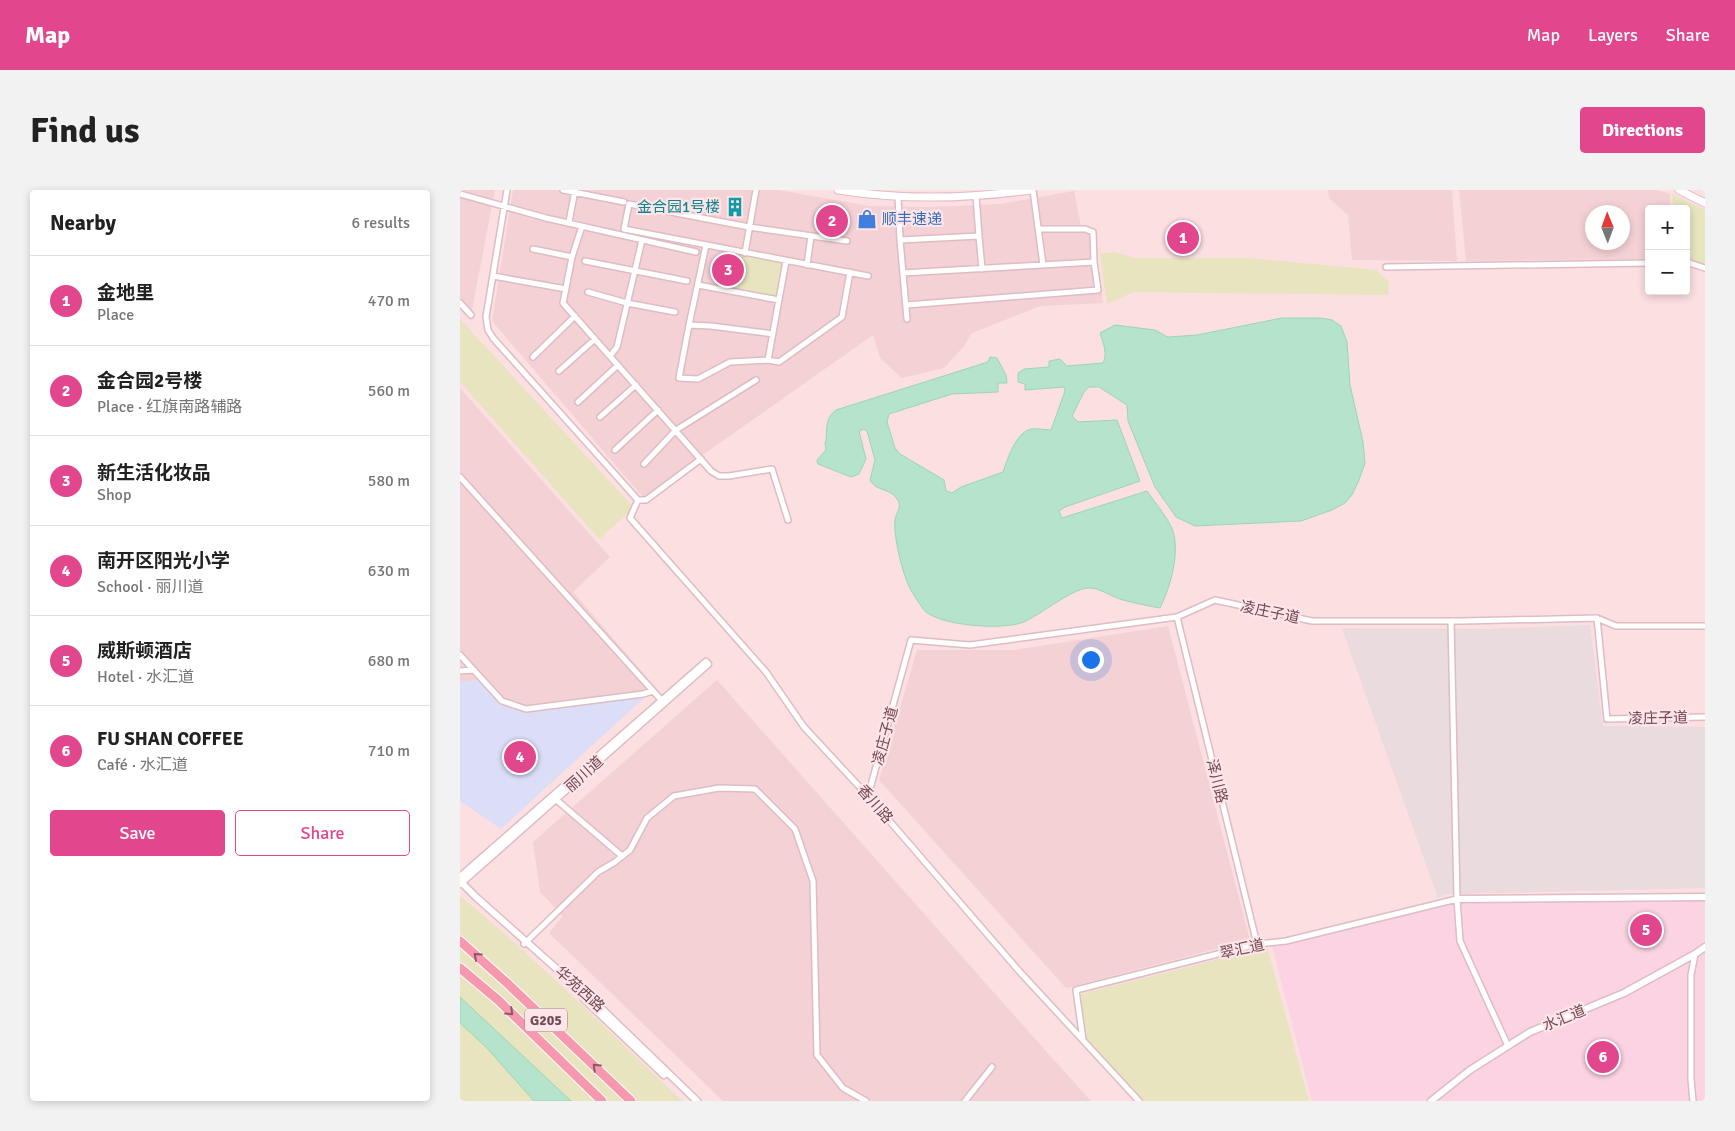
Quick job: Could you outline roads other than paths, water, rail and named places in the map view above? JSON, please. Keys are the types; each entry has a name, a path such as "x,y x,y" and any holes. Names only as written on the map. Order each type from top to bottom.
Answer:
{"highway":[{"name":"G205","path":"460,941 631,1101"},
{"name":"G205","path":"460,968 498,1000 602,1101"}],"main road":[{"path":"838,190 898,196 992,196 1031,190"},
{"path":"1679,190 1705,203"}],"street":[{"path":"507,190 486,317 488,330 493,338 638,500 646,500 701,459"},
{"path":"563,190 624,202"},
{"path":"745,253 756,190"},
{"path":"1031,190 1043,265"},
{"path":"569,222 574,191"},
{"path":"460,194 546,218 696,252"},
{"path":"898,196 907,319"},
{"path":"976,196 982,269"},
{"path":"847,241 749,226 629,204 624,229 868,276"},
{"path":"582,226 572,257 563,303 711,470 719,476 729,476 772,469 788,520"},
{"path":"906,305 1098,290 1094,262 1093,232 1085,229 1038,229"},
{"path":"807,265 811,236"},
{"path":"900,240 979,236"},
{"path":"610,356 617,347 642,240"},
{"path":"706,245 679,378 698,379 730,362 768,360 779,362 842,316 850,272"},
{"path":"534,249 572,257"},
{"path":"585,261 687,281"},
{"path":"768,360 786,261"},
{"path":"903,273 1094,262"},
{"path":"1386,267 1645,262"},
{"path":"1690,263 1705,268"},
{"path":"493,276 566,289"},
{"path":"698,285 779,300"},
{"path":"588,292 627,303 675,312"},
{"path":"460,303 471,315"},
{"path":"533,357 575,316"},
{"path":"689,325 773,334"},
{"path":"559,371 595,339"},
{"path":"578,402 618,365"},
{"path":"644,464 676,430 756,380"},
{"path":"600,417 636,386"},
{"path":"615,450 658,410"},
{"path":"460,477 663,702"},
{"name":"香川路","path":"638,500 630,518 766,672 804,727 868,796 1019,971 1139,1101"},
{"name":"凌庄子道","path":"868,796 911,640 970,645 1178,617 1215,600 1312,621 1597,618 1607,718 1705,717"},
{"name":"泽川路","path":"1178,617 1257,944"},
{"path":"1597,618 1616,626 1705,626"},
{"path":"1451,621 1457,899 1460,941 1508,1046"},
{"path":"460,655 502,701 526,709 643,694 653,691"},
{"name":"丽川道","path":"460,882 707,663"},
{"path":"460,672 474,670"},
{"path":"525,942 598,872 630,850 647,818 674,796 719,788 755,789 794,829 812,881 817,1055 843,1088 866,1101"},
{"path":"554,798 622,856"},
{"name":"华苑西路","path":"460,882 481,906 525,942 631,1036 697,1101"},
{"path":"1457,899 1705,897"},
{"name":"翠汇道","path":"1083,1040 1076,990 1257,944 1286,941 1457,899"},
{"name":"华苑西路","path":"525,942 691,1101"},
{"name":"水汇道","path":"1431,1101 1470,1070 1530,1032 1624,993 1705,947"},
{"path":"1693,1101 1690,1079 1691,976 1695,954"},
{"path":"965,1101 992,1067"}],"place":[{"name":"金合园1号楼","path":"735,207"},
{"name":"顺丰速递","path":"867,219"},
{"name":"金合园2号楼","path":"832,221"},
{"name":"金地里","path":"1183,238"},
{"name":"新生活化妆品","path":"728,270"},
{"name":"南开区阳光小学","path":"520,757"},
{"name":"威斯顿酒店","path":"1646,930"},
{"name":"FU SHAN COFFEE","path":"1603,1057"}]}
